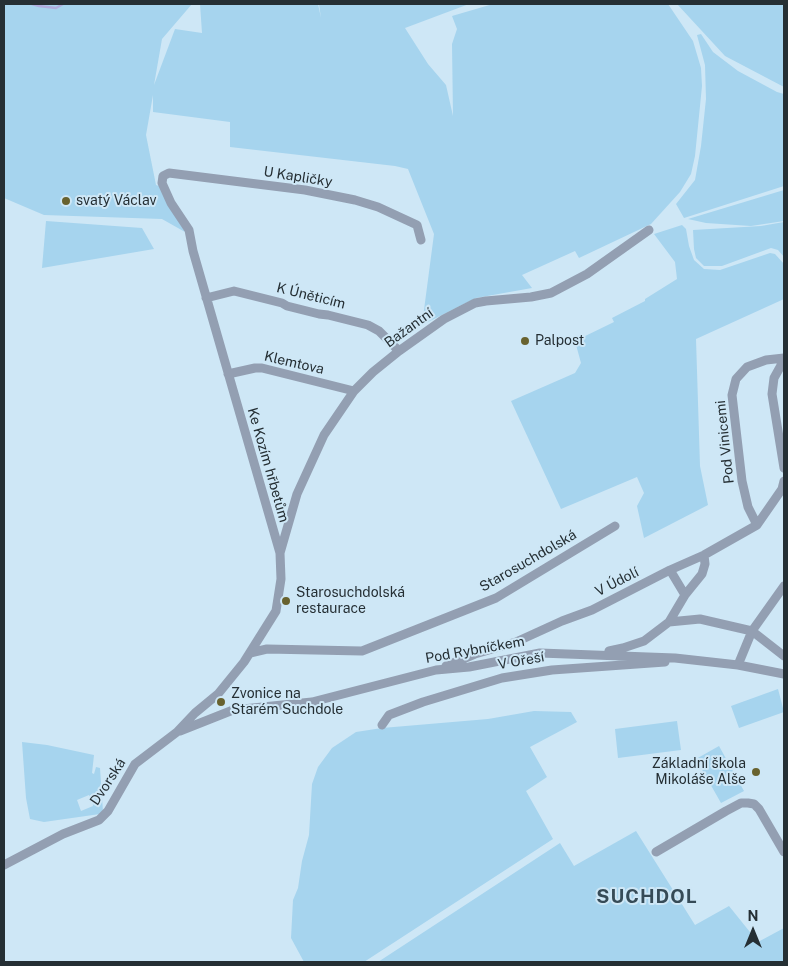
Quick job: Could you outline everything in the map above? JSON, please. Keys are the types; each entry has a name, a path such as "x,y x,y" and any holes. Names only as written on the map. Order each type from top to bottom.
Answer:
{"street":[{"name":"U Kapličky","path":"162,183 163,176 168,173 304,190 355,200 378,207 417,225 420,240"},
{"name":"Ke Kozím hřbetům","path":"162,183 171,203 189,230 206,298 280,553 281,579 276,612 250,653 218,694 195,713 177,732"},
{"name":"Bažantní","path":"280,553 297,494 324,435 354,392 373,372 444,319 475,303 551,293 587,274 649,230"},
{"name":"K Úněticím","path":"206,298 234,291 282,303 287,306 368,325 379,331 399,351"},
{"path":"784,359 774,378 772,394 784,468"},
{"name":"Pod Vinicemi","path":"757,525 748,507 742,481 732,395 736,379 747,367 766,360 784,359"},
{"name":"Klemtova","path":"228,374 262,368 354,392"},
{"name":"V Údolí","path":"436,670 475,654 516,642 562,621 592,610 670,570 704,555 757,525 782,489 784,481"},
{"name":"Starosuchdolská","path":"250,653 267,649 362,651 496,598 615,526"},
{"path":"594,654 644,641 669,622 685,595 702,574 704,555"},
{"path":"670,570 685,595"},
{"path":"738,665 752,631 784,586"},
{"path":"669,622 700,619 752,631 784,656"},
{"name":"Pod Rybníčkem","path":"177,732 233,710 312,702 436,670 470,667 540,652 675,658 738,665 784,674"},
{"name":"V Ořeší","path":"382,725 389,715 423,702 502,678 552,670 664,662 675,658"},
{"name":"Dvorská","path":"4,865 63,834 99,820 108,811 135,764 177,732"},
{"path":"656,852 741,803 754,804 759,809 784,852"}],"shaded area":[{"path":"4,4 192,4 162,39 154,85 175,29 202,33 200,4 318,4 321,18 319,4 469,4 405,28 428,64 446,85 453,116 452,44 457,29 452,16 493,4 668,4 693,41 701,68 702,86 695,156 691,174 680,192 651,224 579,258 575,251 522,275 532,288 476,298 422,325 434,234 408,169 230,147 230,122 153,112 153,95 146,135 156,185 162,187 185,232 162,219 44,215 4,198"},
{"path":"677,4 784,4 784,87 725,56"},
{"path":"701,34 713,52 738,71 784,94 784,186 684,218 676,204 695,180 706,99 705,65 697,35"},
{"path":"784,190 784,221 751,226 706,223 688,219"},
{"path":"46,221 142,228 154,249 42,268"},
{"path":"784,222 784,257 778,250 771,248 722,266 704,266 696,258 693,230 761,226"},
{"path":"682,225 686,229 694,260 704,269 720,270 770,253 775,254 784,264 784,299 696,339 700,466 708,505 644,538 637,506 644,493 637,477 561,509 511,401 575,373 581,363 575,341 614,322 612,318 645,301 645,299 677,279 675,262 654,234"},
{"path":"778,689 784,712 739,728 731,706"},
{"path":"534,711 571,712 577,722 530,747 547,777 526,791 553,839 364,962 304,962 291,938 293,900 298,888 302,861 309,835 312,784 318,767 332,748 356,732 488,719"},
{"path":"677,721 681,750 618,758 615,729"},
{"path":"22,742 94,755 92,773 94,774 96,767 100,768 103,812 100,814 44,822 30,819 26,798","holes":["89,795 90,798 92,797 93,806 81,811 77,800"]},
{"path":"719,746 744,791 721,803 696,759"},
{"path":"636,831 695,925 729,906 758,942 784,928 784,962 378,962 560,843 574,866"}],"waterway":[{"path":"32,4 56,8 63,4"}],"place":[{"name":"svatý Václav","path":"66,201"},
{"name":"Palpost","path":"525,341"},
{"name":"Starosuchdolská restaurace","path":"286,601"},
{"name":"Zvonice na Starém Suchdole","path":"221,702"},
{"name":"Základní škola Mikoláše Alše","path":"756,772"}],"district":[{"name":"SUCHDOL","path":"647,897"}]}
